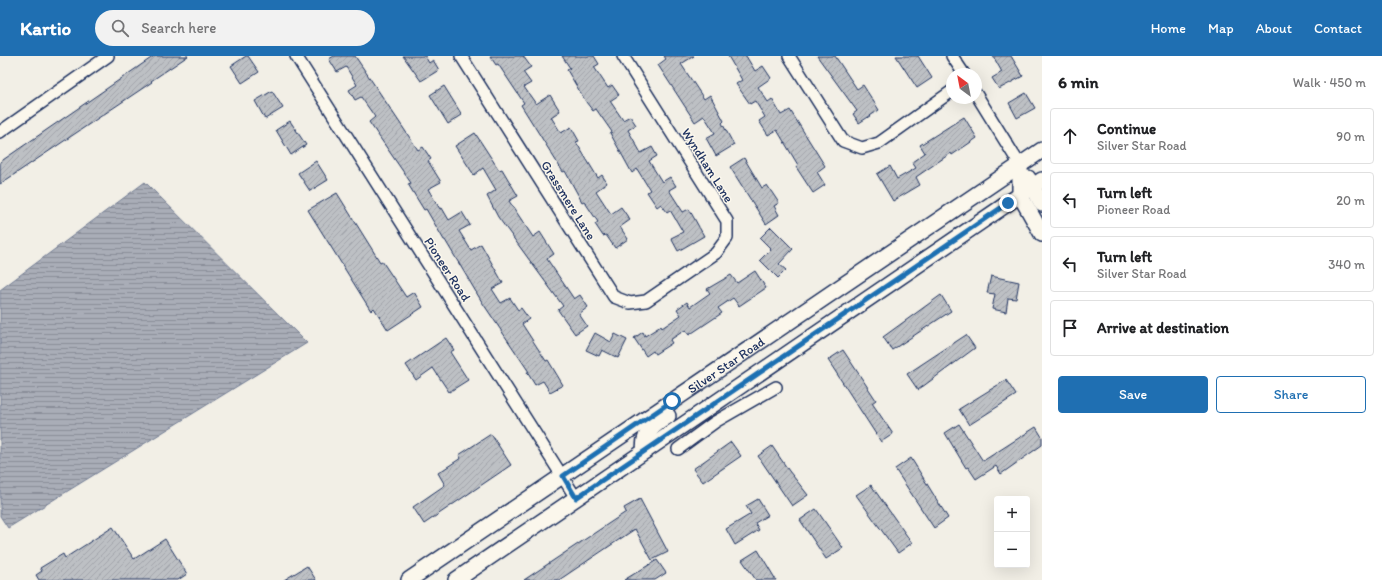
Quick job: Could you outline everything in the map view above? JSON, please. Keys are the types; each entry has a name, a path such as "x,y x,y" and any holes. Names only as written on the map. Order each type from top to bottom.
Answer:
{"main road":[{"name":"Silver Star Road","path":"409,580 1042,150"},
{"path":"1020,165 1038,183 1042,204"},
{"path":"1020,165 1020,195 1042,234"},
{"name":"Silver Star Road","path":"456,580 1038,183"},
{"path":"645,451 644,440 647,433 654,425 726,376 752,347"}],"street":[{"path":"0,132 108,56"},
{"name":"Pioneer Road","path":"296,56 576,498"},
{"name":"Grassmere Lane","path":"461,56 614,297 630,303 646,301 679,278"},
{"name":"Wyndham Lane","path":"623,56 727,221 727,238 716,253 679,278"},
{"path":"789,56 843,142 862,148 879,143 946,95"},
{"path":"952,56 960,68"},
{"path":"982,104 1020,165"},
{"path":"678,449 716,422 776,387"}],"shaded area":[{"path":"145,182 307,343 8,528 0,516 0,290"}],"building":[{"path":"154,56 188,56 151,81 152,82 0,184 0,162"},
{"path":"248,56 259,72 242,83 231,66"},
{"path":"334,56 355,56 418,150 423,147 431,159 428,161 441,182 428,189 440,209 442,208 449,220 462,212 470,225 459,231 471,250 481,244 503,283 492,289 501,303 510,298 518,310 521,308 529,319 522,324 546,361 548,360 563,385 550,392 543,381 535,385 527,372 529,372 482,302 426,209 424,210 408,184 411,183 369,122 375,117 361,97 355,100 349,90 357,85 346,67 337,72 329,59"},
{"path":"403,56 425,56 429,63 433,60 439,70 421,81"},
{"path":"490,56 523,56 531,67 523,72 531,83 524,87 536,104 550,95 560,111 551,117 561,133 571,127 579,141 576,142 598,178 602,175 607,183 596,191 611,214 621,207 630,220 620,227 628,239 615,248 606,235 603,236 595,224 598,222 584,201 582,202 565,171 563,172 521,105 524,103 498,64 496,65"},
{"path":"562,56 594,56 599,64 594,67 608,88 612,85 619,95 610,101 623,120 630,116 636,125 628,130 641,153 652,147 657,156 649,161 662,182 670,177 676,186 669,190 683,212 689,209 704,236 678,251 671,238 683,232 670,210 667,212 661,204 657,207 647,192 650,190 637,169 632,173 610,133 612,132 596,109 593,111 586,102 567,70 570,68"},
{"path":"664,56 694,56 681,64 704,99 710,95 724,121 722,123 734,145 716,156 706,138 715,133 704,116 695,122 658,65 666,59"},
{"path":"728,56 746,56 755,71 763,66 771,78 758,87 768,102 772,99 781,115 790,110 825,166 817,172 825,185 813,193 796,167 798,165 777,130 768,135 759,121 765,117 755,101 750,104 736,84 742,80"},
{"path":"817,56 835,56 857,89 863,85 879,110 859,123 853,114 857,111"},
{"path":"896,56 918,56 932,78 917,88"},
{"path":"993,56 1011,56 1023,76 999,89 992,78 1002,72"},
{"path":"444,86 462,115 448,124 430,95"},
{"path":"272,91 283,108 265,119 255,101"},
{"path":"1026,93 1035,108 1017,118 1009,103"},
{"path":"964,117 977,138 952,155 951,153 916,177 920,185 893,201 877,174 890,166 897,179 916,168 912,162 925,153 920,145"},
{"path":"290,121 306,145 291,155 276,130"},
{"path":"475,133 499,170 502,169 518,196 509,201 533,237 540,232 554,254 547,259 574,299 580,295 588,307 579,314 587,326 575,334 558,310 563,306 498,217 487,196 496,190 483,168 474,175 455,146"},
{"path":"744,158 762,188 767,185 779,203 774,206 779,215 766,224 730,167"},
{"path":"316,161 328,180 310,191 298,173"},
{"path":"337,193 380,262 382,261 406,297 414,292 423,307 388,330 374,308 371,311 308,210"},
{"path":"771,227 793,249 779,264 786,270 778,278 760,260 771,249 760,238"},
{"path":"755,271 766,288 739,306 733,298 718,308 722,313 689,335 685,330 670,340 672,343 655,354 653,351 646,356 634,338 643,332 645,336 661,326 662,328 681,315 677,309 687,302 690,307 710,293 707,289 731,275 737,283"},
{"path":"991,276 1019,282 1016,299 1008,298 1006,312 992,309 995,294 987,293"},
{"path":"941,295 951,311 892,350 883,337"},
{"path":"595,333 611,342 615,334 627,340 618,358 602,350 599,356 586,350"},
{"path":"966,335 975,348 918,390 907,374"},
{"path":"446,338 454,350 450,352 468,380 449,392 433,368 416,380 406,365"},
{"path":"843,350 876,400 872,403 893,434 881,442 828,360"},
{"path":"1006,380 1016,395 969,425 959,409"},
{"path":"959,424 983,461 1036,427 1042,437 1042,445 1001,474 996,466 976,479 968,467 966,468 945,433"},
{"path":"491,434 511,465 424,524 413,507 445,485 438,473 461,458 459,455"},
{"path":"731,442 741,456 703,482 693,469"},
{"path":"772,446 808,495 792,506 758,456"},
{"path":"911,458 948,518 934,528 895,469"},
{"path":"871,485 912,543 898,553 856,495"},
{"path":"640,499 668,552 652,560 635,529 559,580 524,580 626,512 624,508"},
{"path":"758,499 768,515 755,523 759,530 735,545 726,529 751,514 746,506"},
{"path":"816,509 843,548 826,559 800,520"},
{"path":"113,527 134,559 165,539 187,574 178,580 39,580 36,575 42,571 40,568 63,554 65,558"},
{"path":"758,550 776,580 756,580 742,560"},
{"path":"657,560 666,573 655,580 624,580"},
{"path":"307,566 316,580 284,580"}],"route":[{"path":"672,401 563,476 576,498 1008,203"}]}
